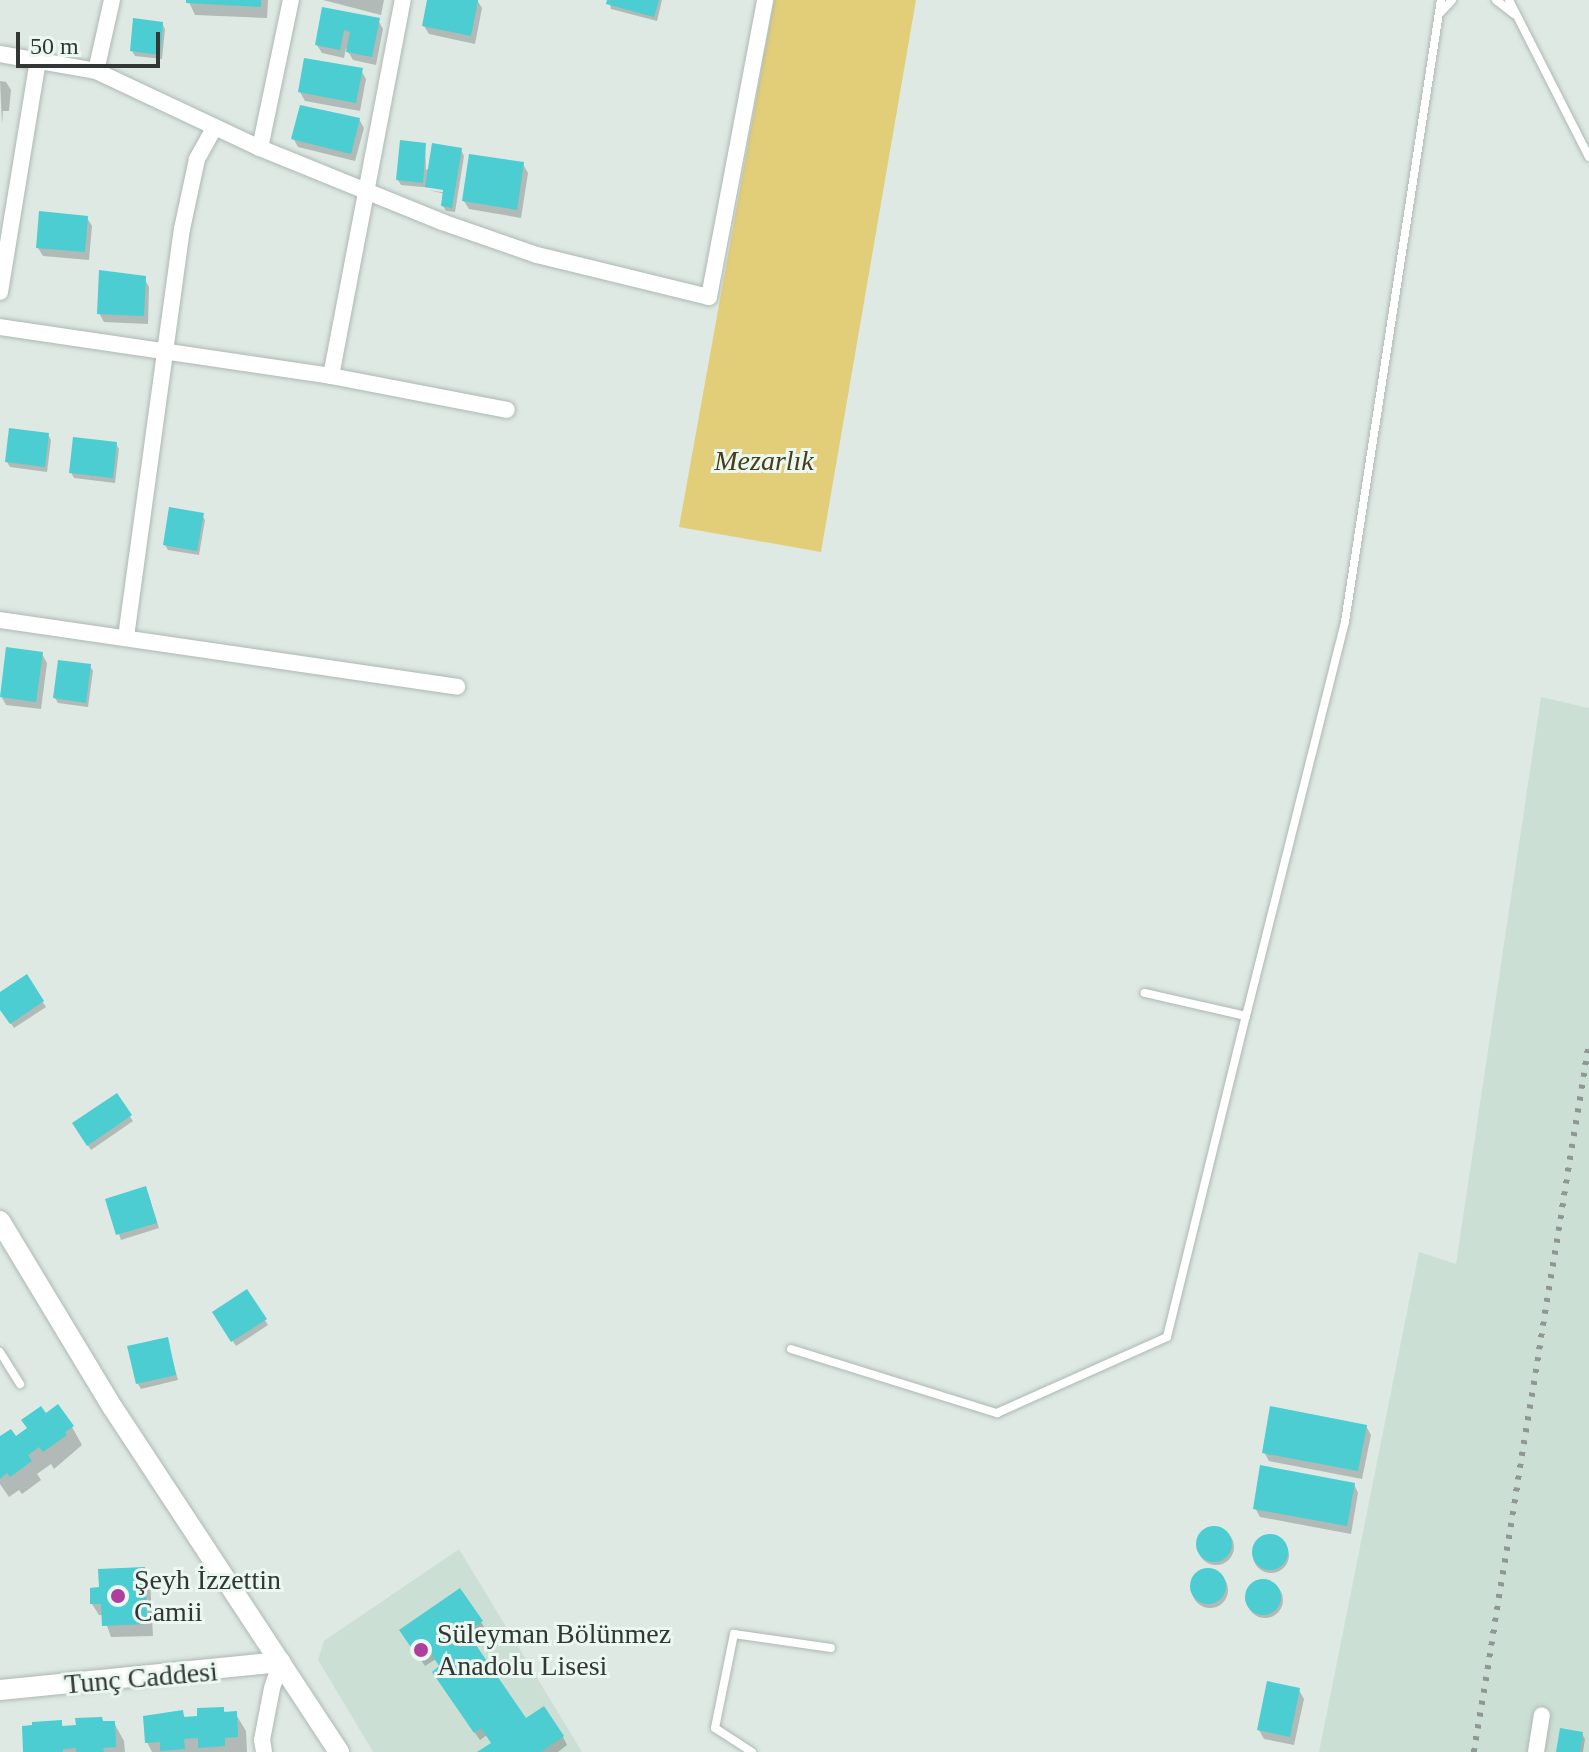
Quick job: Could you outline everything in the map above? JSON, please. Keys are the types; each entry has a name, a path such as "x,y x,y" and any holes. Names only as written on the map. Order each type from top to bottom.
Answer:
{"street":[{"path":"96,71 112,0"},
{"path":"260,148 291,0"},
{"path":"331,376 403,0"},
{"path":"0,54 96,71 260,148 366,192 537,255 709,297 765,0"},
{"path":"0,292 8,196 38,61"},
{"path":"126,637 182,229 197,159 214,128"},
{"path":"0,327 331,376 507,410"},
{"path":"0,620 457,687"},
{"path":"0,1221 113,1408 339,1752"},
{"path":"264,1752 270,1701 281,1662"},
{"name":"Tunç Caddesi","path":"0,1690 281,1662"},
{"path":"1536,1752 1542,1715"}],"lane":[{"path":"791,1349 997,1413 1167,1337 1345,622 1441,0"},
{"path":"1440,13 1452,0"},
{"path":"1496,0 1514,14"},
{"path":"1509,0 1589,157"},
{"path":"1145,993 1246,1016"},
{"path":"0,1352 20,1384"},
{"path":"752,1752 715,1728 734,1634 831,1648"}],"shaded area":[{"path":"1541,697 1589,708 1589,1752 1319,1752 1419,1252 1456,1264"},
{"name":"Süleyman Bölünmez Anadolu Lisesi","path":"459,1549 582,1752 373,1752 318,1660 324,1641"}],"green space":[{"name":"Mezarlık","path":"774,0 916,0 821,552 679,527"}],"building":[{"path":"186,0 261,0 261,7 186,3"},
{"path":"427,0 478,0 471,36 422,26"},
{"path":"607,0 659,0 654,17 606,4"},
{"path":"322,7 380,18 372,57 346,52 350,32 344,30 340,50 315,45"},
{"path":"133,18 163,22 160,55 130,51"},
{"path":"304,58 363,68 356,103 298,92"},
{"path":"300,105 360,118 351,154 291,139"},
{"path":"400,140 426,143 423,183 396,180"},
{"path":"432,143 462,148 452,208 441,206 443,190 425,187"},
{"path":"469,154 524,162 517,210 462,201"},
{"path":"39,211 88,216 85,252 36,248"},
{"path":"99,270 146,276 144,316 97,314"},
{"path":"9,428 49,433 45,467 5,462"},
{"path":"73,437 117,442 113,478 69,473"},
{"path":"169,507 204,513 197,551 163,545"},
{"path":"6,647 43,652 36,702 0,697"},
{"path":"58,660 91,664 86,703 53,698"},
{"path":"27,974 44,1001 10,1024 0,1010 0,992"},
{"path":"117,1093 132,1115 87,1146 72,1123"},
{"path":"146,1186 157,1223 116,1235 105,1199"},
{"path":"247,1289 267,1319 231,1342 212,1312"},
{"path":"168,1337 176,1375 136,1384 127,1346"},
{"path":"58,1404 74,1426 43,1452 39,1447 28,1455 32,1461 10,1477 7,1473 0,1479 0,1436 11,1429 16,1436 27,1428 21,1420 41,1406 46,1413"},
{"path":"1270,1406 1367,1425 1358,1471 1262,1453"},
{"path":"1260,1465 1355,1483 1347,1526 1253,1509"},
{"path":"1214,1526 1226,1532 1232,1544 1226,1556 1214,1562 1202,1556 1196,1544 1202,1532"},
{"path":"1270,1534 1282,1540 1288,1552 1282,1564 1270,1570 1258,1564 1252,1552 1258,1540"},
{"name":"Şeyh İzzettin Camii","path":"145,1567 147,1624 102,1626 101,1604 90,1604 90,1588 99,1587 98,1569"},
{"path":"1208,1568 1220,1574 1226,1586 1220,1598 1208,1604 1196,1598 1190,1586 1196,1574"},
{"path":"1263,1579 1275,1585 1281,1597 1275,1609 1263,1615 1251,1609 1245,1597 1251,1585"},
{"path":"460,1588 483,1621 467,1632 526,1718 544,1706 564,1736 541,1752 477,1752 491,1743 481,1728 474,1733 432,1672 439,1666 430,1652 419,1659 399,1630"},
{"path":"1267,1681 1300,1688 1290,1737 1257,1730"},
{"path":"224,1707 224,1712 237,1711 238,1737 225,1738 225,1746 198,1748 198,1738 184,1739 185,1749 160,1751 160,1742 145,1743 143,1716 183,1710 184,1717 197,1716 197,1708"},
{"path":"102,1717 103,1721 115,1721 116,1747 103,1748 104,1752 76,1752 76,1748 63,1749 63,1752 23,1752 22,1726 32,1725 32,1722 62,1720 62,1726 76,1725 75,1718"},
{"path":"1560,1728 1583,1732 1580,1752 1556,1752"}],"railway":[{"path":"1474,1752 1589,1042"}],"place":[{"name":"Şeyh İzzettin Camii","path":"118,1596"},
{"name":"Süleyman Bölünmez Anadolu Lisesi","path":"421,1650"}]}
